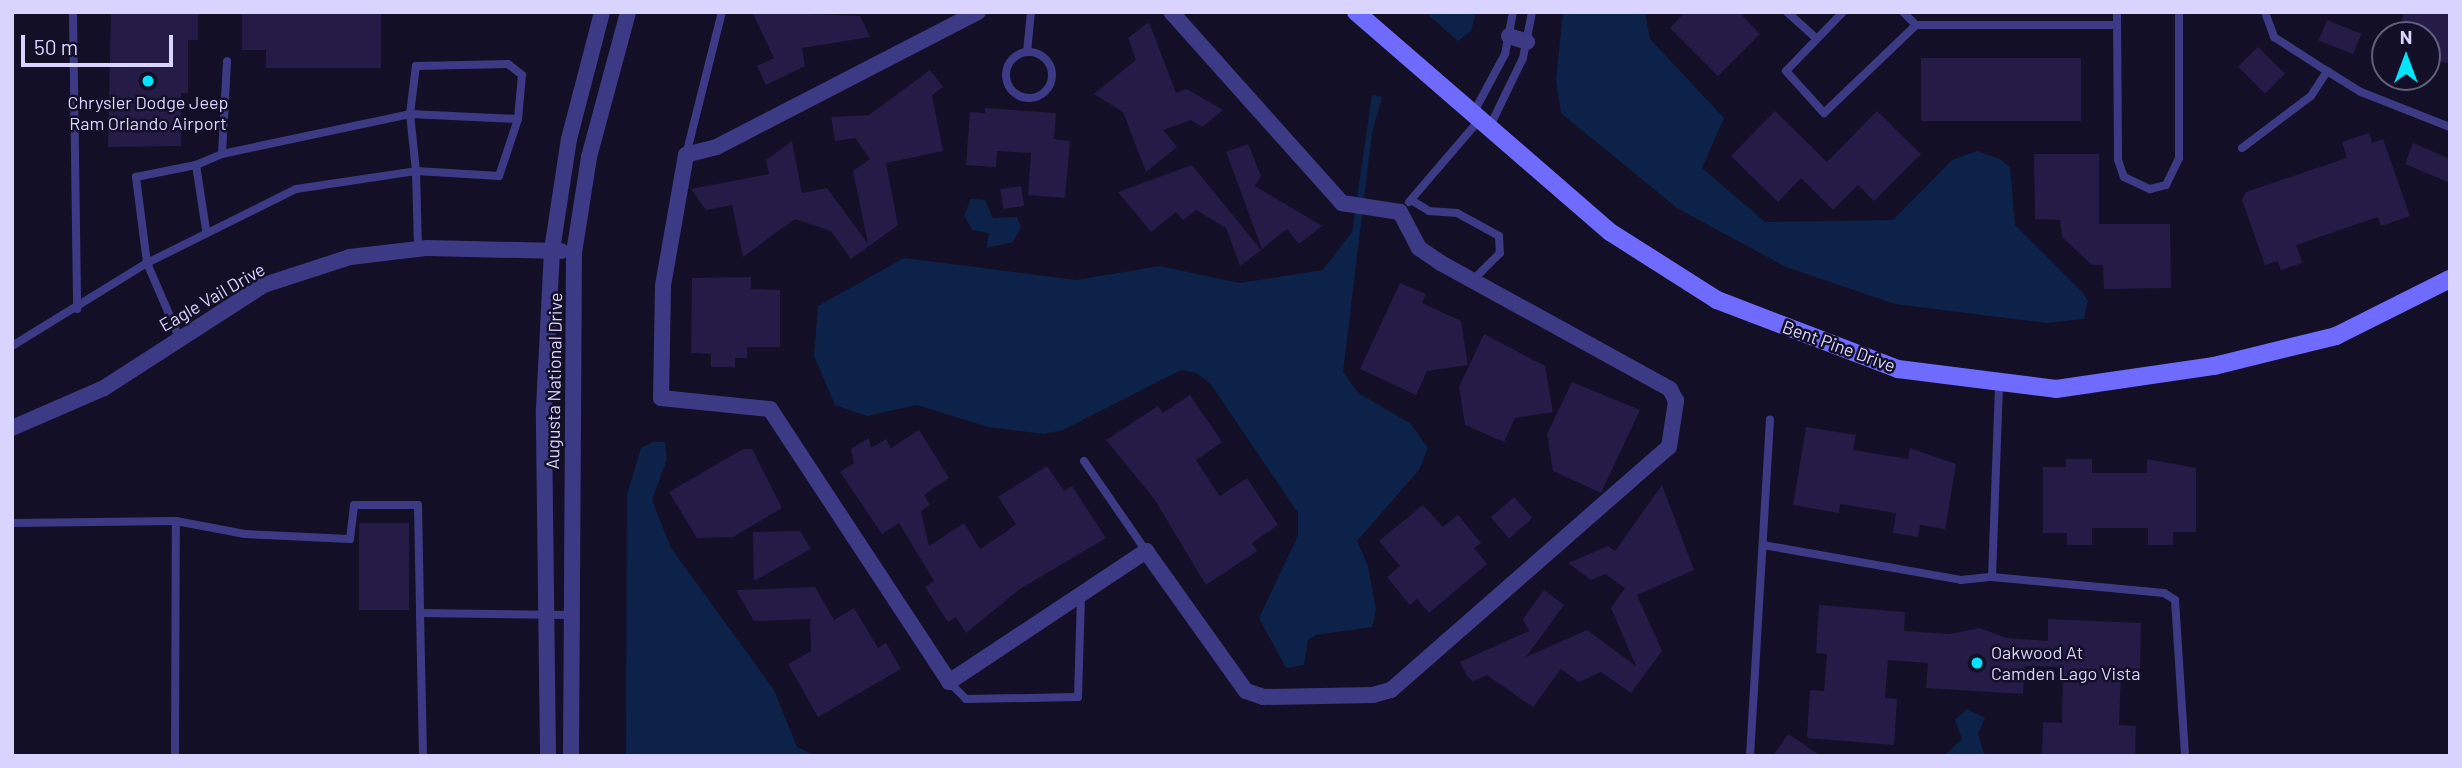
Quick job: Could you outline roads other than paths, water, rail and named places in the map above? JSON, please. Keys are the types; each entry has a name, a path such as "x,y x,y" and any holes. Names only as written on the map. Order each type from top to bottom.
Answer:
{"street":[{"name":"Augusta National Drive","path":"548,756 544,408 552,250 569,139 602,12"},
{"name":"Augusta National Drive","path":"571,756 574,253 589,157 628,12"},
{"path":"978,12 717,147 685,155 663,286 661,398 770,409 949,682 1146,551 1246,691 1263,697 1391,690 1669,447 1674,432 1676,401 1670,389 1470,283 1419,248 1406,206 1380,209 1342,203 1171,12"},
{"name":"Bent Pine Drive","path":"1356,12 1483,117 1610,232 1717,300 1898,369 2056,389 2214,366 2336,336 2450,279"},
{"path":"1509,36 1527,42"},
{"name":"Eagle Vail Drive","path":"12,428 104,388 179,337 264,285 350,257 418,249 552,250 574,253"}],"lane":[{"path":"73,12 77,309"},
{"path":"685,155 722,12"},
{"path":"1027,52 1031,12"},
{"path":"1483,117 1509,36 1513,12"},
{"path":"1470,283 1500,253 1499,236 1457,213 1406,206 1483,117 1527,42 1532,12"},
{"path":"1787,12 1817,39"},
{"path":"1843,12 1786,71 1824,113 1916,25 2117,25"},
{"path":"1903,12 1916,25"},
{"path":"2117,12 2118,160 2124,177 2150,190 2166,186 2179,158 2179,12"},
{"path":"2265,12 2274,37 2327,71 2361,92 2450,127"},
{"path":"1027,52 1048,61 1052,76 1047,91 1033,99 1018,96 1005,78 1013,58 1027,52"},
{"path":"222,154 227,61"},
{"path":"12,346 206,230 296,190 416,171 499,176 518,119 522,75 508,64 416,66 410,114 416,171 418,249"},
{"path":"2242,148 2311,96 2327,71"},
{"path":"179,337 147,263 136,177 196,165 222,154 410,114 518,119"},
{"path":"196,165 206,230"},
{"path":"1992,577 1998,382"},
{"path":"1750,756 1770,420"},
{"path":"1084,461 1146,551"},
{"path":"12,523 176,522 245,534 350,539 354,505 418,505 423,756"},
{"path":"175,756 176,522"},
{"path":"1763,545 1961,580 1992,577 2164,593 2175,600 2185,756"},
{"path":"949,682 966,699 1078,697 1080,596"},
{"path":"420,613 571,615"}],"water":[{"path":"1425,12 1476,12 1471,31 1458,41"},
{"path":"1563,12 1645,12 1650,39 1724,118 1702,168 1765,222 1893,220 1952,160 1977,151 2000,159 2010,167 2015,225 2082,292 2088,301 2084,319 2047,323 1895,304 1786,267 1677,208 1561,113 1556,80"},
{"path":"1372,95 1382,97 1372,133 1343,372 1358,393 1410,423 1428,448 1419,470 1357,541 1368,566 1376,610 1372,627 1316,635 1308,640 1304,665 1286,668 1259,618 1298,536 1298,513 1210,383 1196,373 1181,370 1063,430 1044,434 988,427 917,405 867,416 835,405 814,356 818,306 904,258 1076,280 1160,266 1239,283 1323,270 1352,232"},
{"path":"971,199 985,200 993,218 1017,217 1021,228 1013,242 986,248 989,233 972,230 964,215"},
{"path":"653,442 665,442 667,459 652,500 671,548 774,690 797,747 816,756 626,756 627,495 641,448"},
{"path":"1967,709 1985,718 1978,734 1985,756 1944,756 1962,739 1955,720"}],"place":[{"name":"Chrysler Dodge Jeep Ram Orlando Airport","path":"148,81"},
{"name":"Oakwood At Camden Lago Vista","path":"1977,663"}]}
